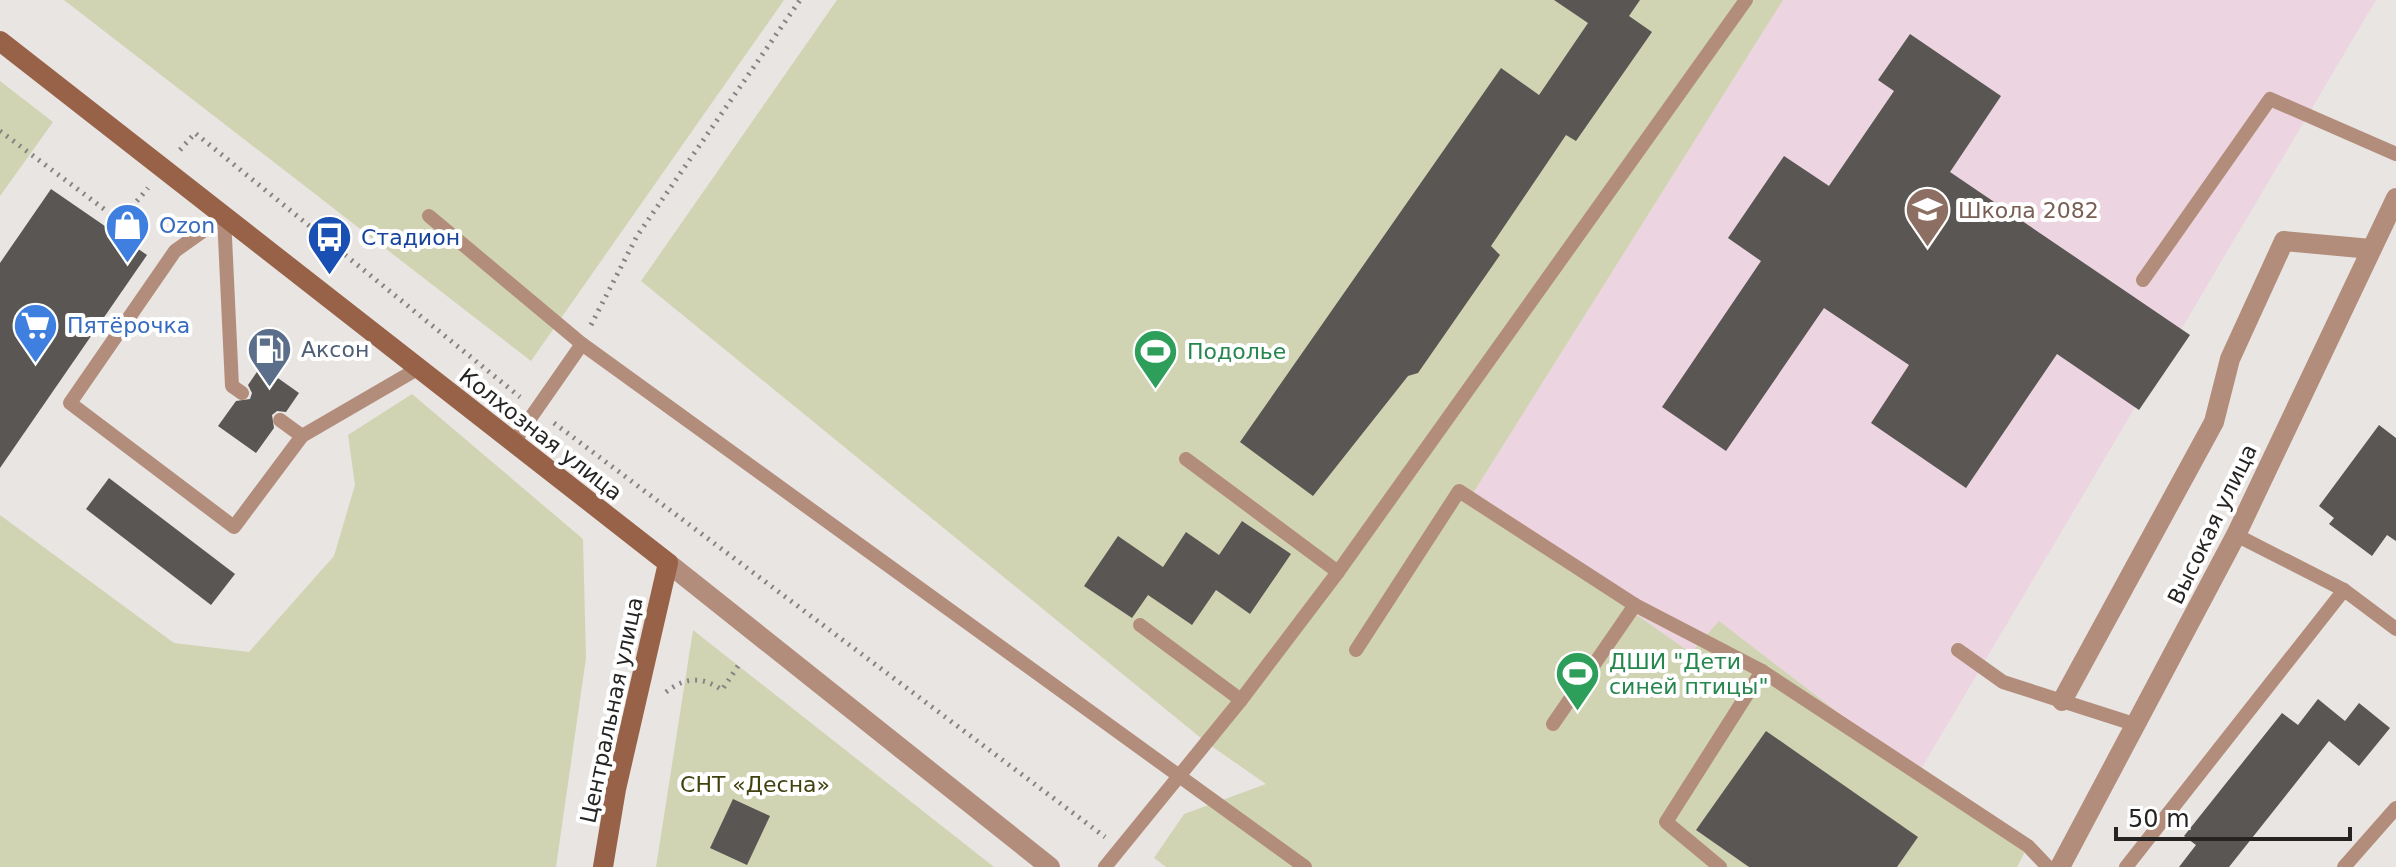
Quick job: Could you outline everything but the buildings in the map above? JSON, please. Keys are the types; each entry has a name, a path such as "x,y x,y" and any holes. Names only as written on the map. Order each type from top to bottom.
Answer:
{"street":[{"name":"Колхозная улица","path":"0,41 668,563 1050,867"},
{"name":"Высокая улица","path":"2060,867 2236,535 2396,198"},
{"path":"2062,701 2214,422 2230,359 2284,241 2371,249"},
{"name":"Центральная улица","path":"603,867 616,789 668,563"}],"lane":[{"path":"1105,867 1122,850 1241,700 1338,572 1746,0"},
{"path":"2143,280 2270,99 2396,154"},
{"path":"224,216 232,386 242,393"},
{"path":"224,216 175,251 70,403 234,527 302,436 419,368"},
{"path":"429,216 582,344 1305,867"},
{"path":"513,443 582,344"},
{"path":"280,420 302,436"},
{"path":"1186,459 1338,572"},
{"path":"1356,650 1459,491 1635,605 1762,671 2028,846 2048,867"},
{"path":"2236,535 2344,590 2396,629"},
{"path":"2126,867 2344,590"},
{"path":"1553,724 1635,605"},
{"path":"1140,625 1241,700"},
{"path":"1958,650 2003,682 2137,725"},
{"path":"1720,867 1666,822 1762,671"},
{"path":"2344,867 2396,808"}],"path":[{"path":"582,344 637,236 800,0"},
{"path":"0,131 120,221 195,133 537,410 1122,850"},
{"path":"663,694 680,681 707,679 722,690 738,666"}],"shaded area":[{"name":"Школа 2082","path":"1783,0 2376,0 1918,774 1719,622 1691,653 1470,498"}],"green space":[{"path":"64,0 784,0 531,361"},
{"name":"Подолье","path":"837,0 1783,0 1470,498 1691,653 1719,621 1918,774 2028,846 2017,867 1166,867 1154,858 1184,814 1266,784 1207,743 641,281"},
{"path":"0,81 53,122 0,196"},
{"path":"412,394 583,539 586,658 556,867 0,867 0,515 174,643 249,652 334,556 355,485 348,435"},
{"name":"СНТ «Десна»","path":"693,630 994,867 656,867"}],"place":[{"name":"Школа 2082","path":"1927,249"},
{"name":"Ozon","path":"128,264"},
{"name":"Стадион","path":"330,276"},
{"name":"Пятёрочка","path":"36,364"},
{"name":"Аксон","path":"270,388"},
{"name":"Подолье","path":"1156,390"},
{"name":"ДШИ \"Дети синей птицы\"","path":"1578,713"}]}
